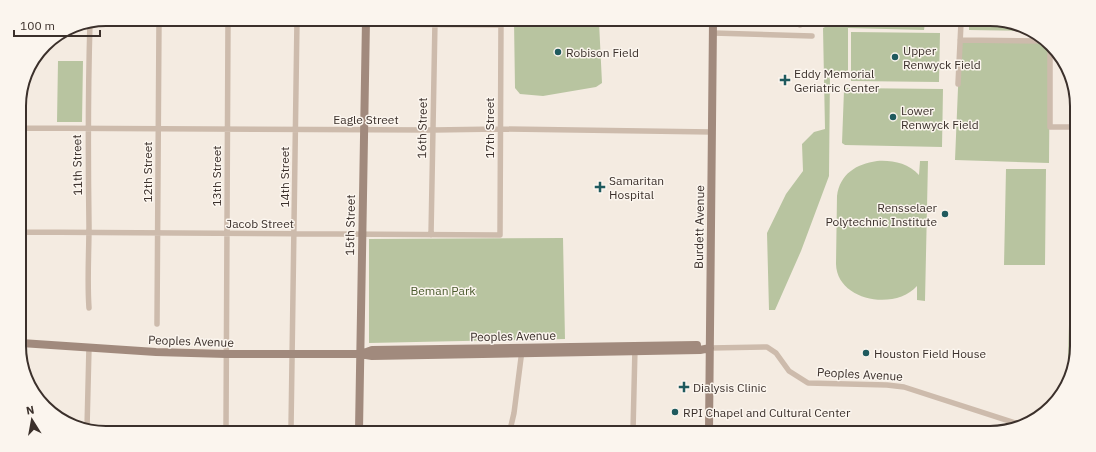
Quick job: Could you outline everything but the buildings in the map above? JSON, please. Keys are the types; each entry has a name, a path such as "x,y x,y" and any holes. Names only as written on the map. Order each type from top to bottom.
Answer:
{"street":[{"name":"12th Street","path":"157,324 159,26"},
{"name":"13th Street","path":"226,426 228,26"},
{"name":"14th Street","path":"292,426 297,26"},
{"name":"15th Street","path":"359,426 366,26"},
{"name":"16th Street","path":"431,235 435,26"},
{"name":"17th Street","path":"500,235 501,26"},
{"name":"Burdett Avenue","path":"709,426 713,26"},
{"path":"958,84 961,26"},
{"name":"11th Street","path":"89,308 87,287 89,233 88,128 90,28"},
{"path":"713,33 812,36"},
{"path":"960,40 1035,40"},
{"path":"1050,53 1050,127 1070,127"},
{"name":"Eagle Street","path":"26,128 500,129 712,132"},
{"name":"Jacob Street","path":"26,232 500,235"},
{"name":"Peoples Avenue","path":"26,343 156,352 226,354 360,354 372,356 571,349 635,348 700,350 710,348 767,347 776,352 789,370 808,382 896,386 1013,422"},
{"path":"87,423 89,347"},
{"path":"633,426 635,348"},
{"path":"511,426 522,351"}],"green space":[{"name":"Robison Field","path":"514,26 599,26 602,83 596,87 543,96 520,94 515,88"},
{"path":"827,26 925,26 924,30 848,28 848,72 830,72 829,176 801,251 775,310 769,310 767,233 786,194 803,171 802,144 814,132 825,129 823,28"},
{"path":"969,26 990,26 1018,31 969,30"},
{"name":"Upper Renwyck Field","path":"851,32 940,33 939,82 851,81"},
{"path":"960,40 1036,41 1050,53 1049,163 955,160"},
{"path":"58,61 83,61 82,122 57,122"},
{"name":"Lower Renwyck Field","path":"846,88 943,89 942,147 845,145 842,143 844,90"},
{"path":"877,161 900,163 915,171 919,175 920,161 928,161 925,301 917,300 917,286 907,294 882,300 856,294 846,287 839,277 836,264 837,196 839,188 845,176 850,171 869,162"},
{"path":"1006,169 1046,169 1045,265 1004,265"},
{"name":"Beman Park","path":"563,238 565,339 369,343 369,239"},
{"path":"1070,292 1070,351 1068,357"}],"place":[{"name":"Robison Field","path":"558,52"},
{"name":"Upper Renwyck Field","path":"895,57"},
{"name":"Eddy Memorial Geriatric Center","path":"785,80"},
{"name":"Lower Renwyck Field","path":"893,117"},
{"name":"Samaritan Hospital","path":"600,187"},
{"name":"Rensselaer Polytechnic Institute","path":"945,214"},
{"name":"Houston Field House","path":"866,353"},
{"name":"Dialysis Clinic","path":"684,387"},
{"name":"RPI Chapel and Cultural Center","path":"675,412"}]}
